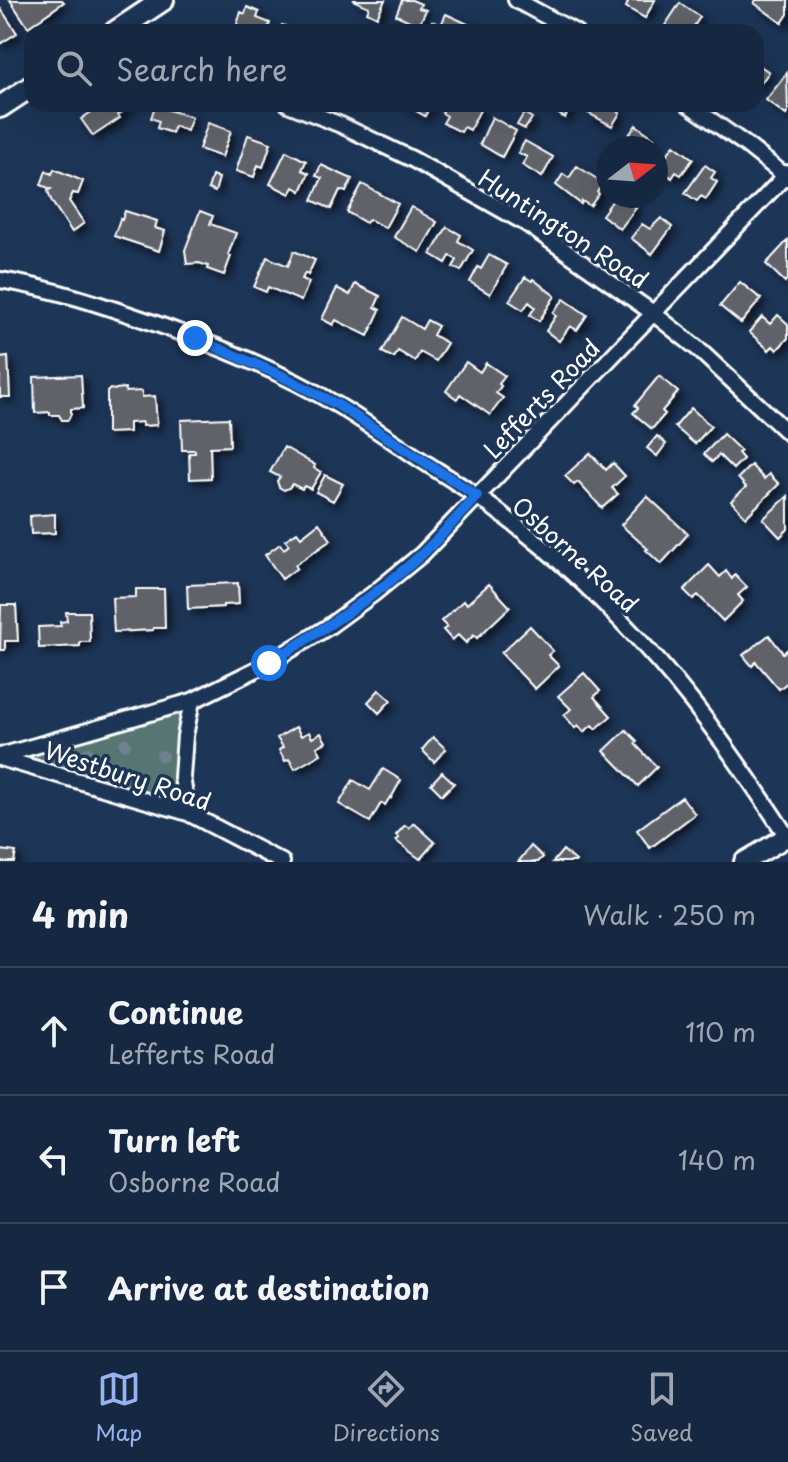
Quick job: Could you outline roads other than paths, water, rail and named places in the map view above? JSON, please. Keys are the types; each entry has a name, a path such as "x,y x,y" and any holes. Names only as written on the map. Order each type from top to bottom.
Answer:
{"main road":[{"path":"127,24 163,0"},
{"path":"0,107 24,91"}],"street":[{"path":"516,0 560,24"},
{"name":"Huntington Road","path":"308,112 412,159 527,224 697,348 788,433"},
{"path":"699,112 787,176"},
{"name":"Lefferts Road","path":"0,757 192,701 269,663 351,611 422,554 787,176"},
{"name":"Osborne Road","path":"0,280 27,284 113,309 195,338 280,375 338,405 477,496 506,517 596,596 659,663 729,748 788,837"},
{"path":"188,813 182,777 192,701"},
{"name":"Westbury Road","path":"0,757 188,813 282,862"},
{"path":"744,862 788,837"}]}
